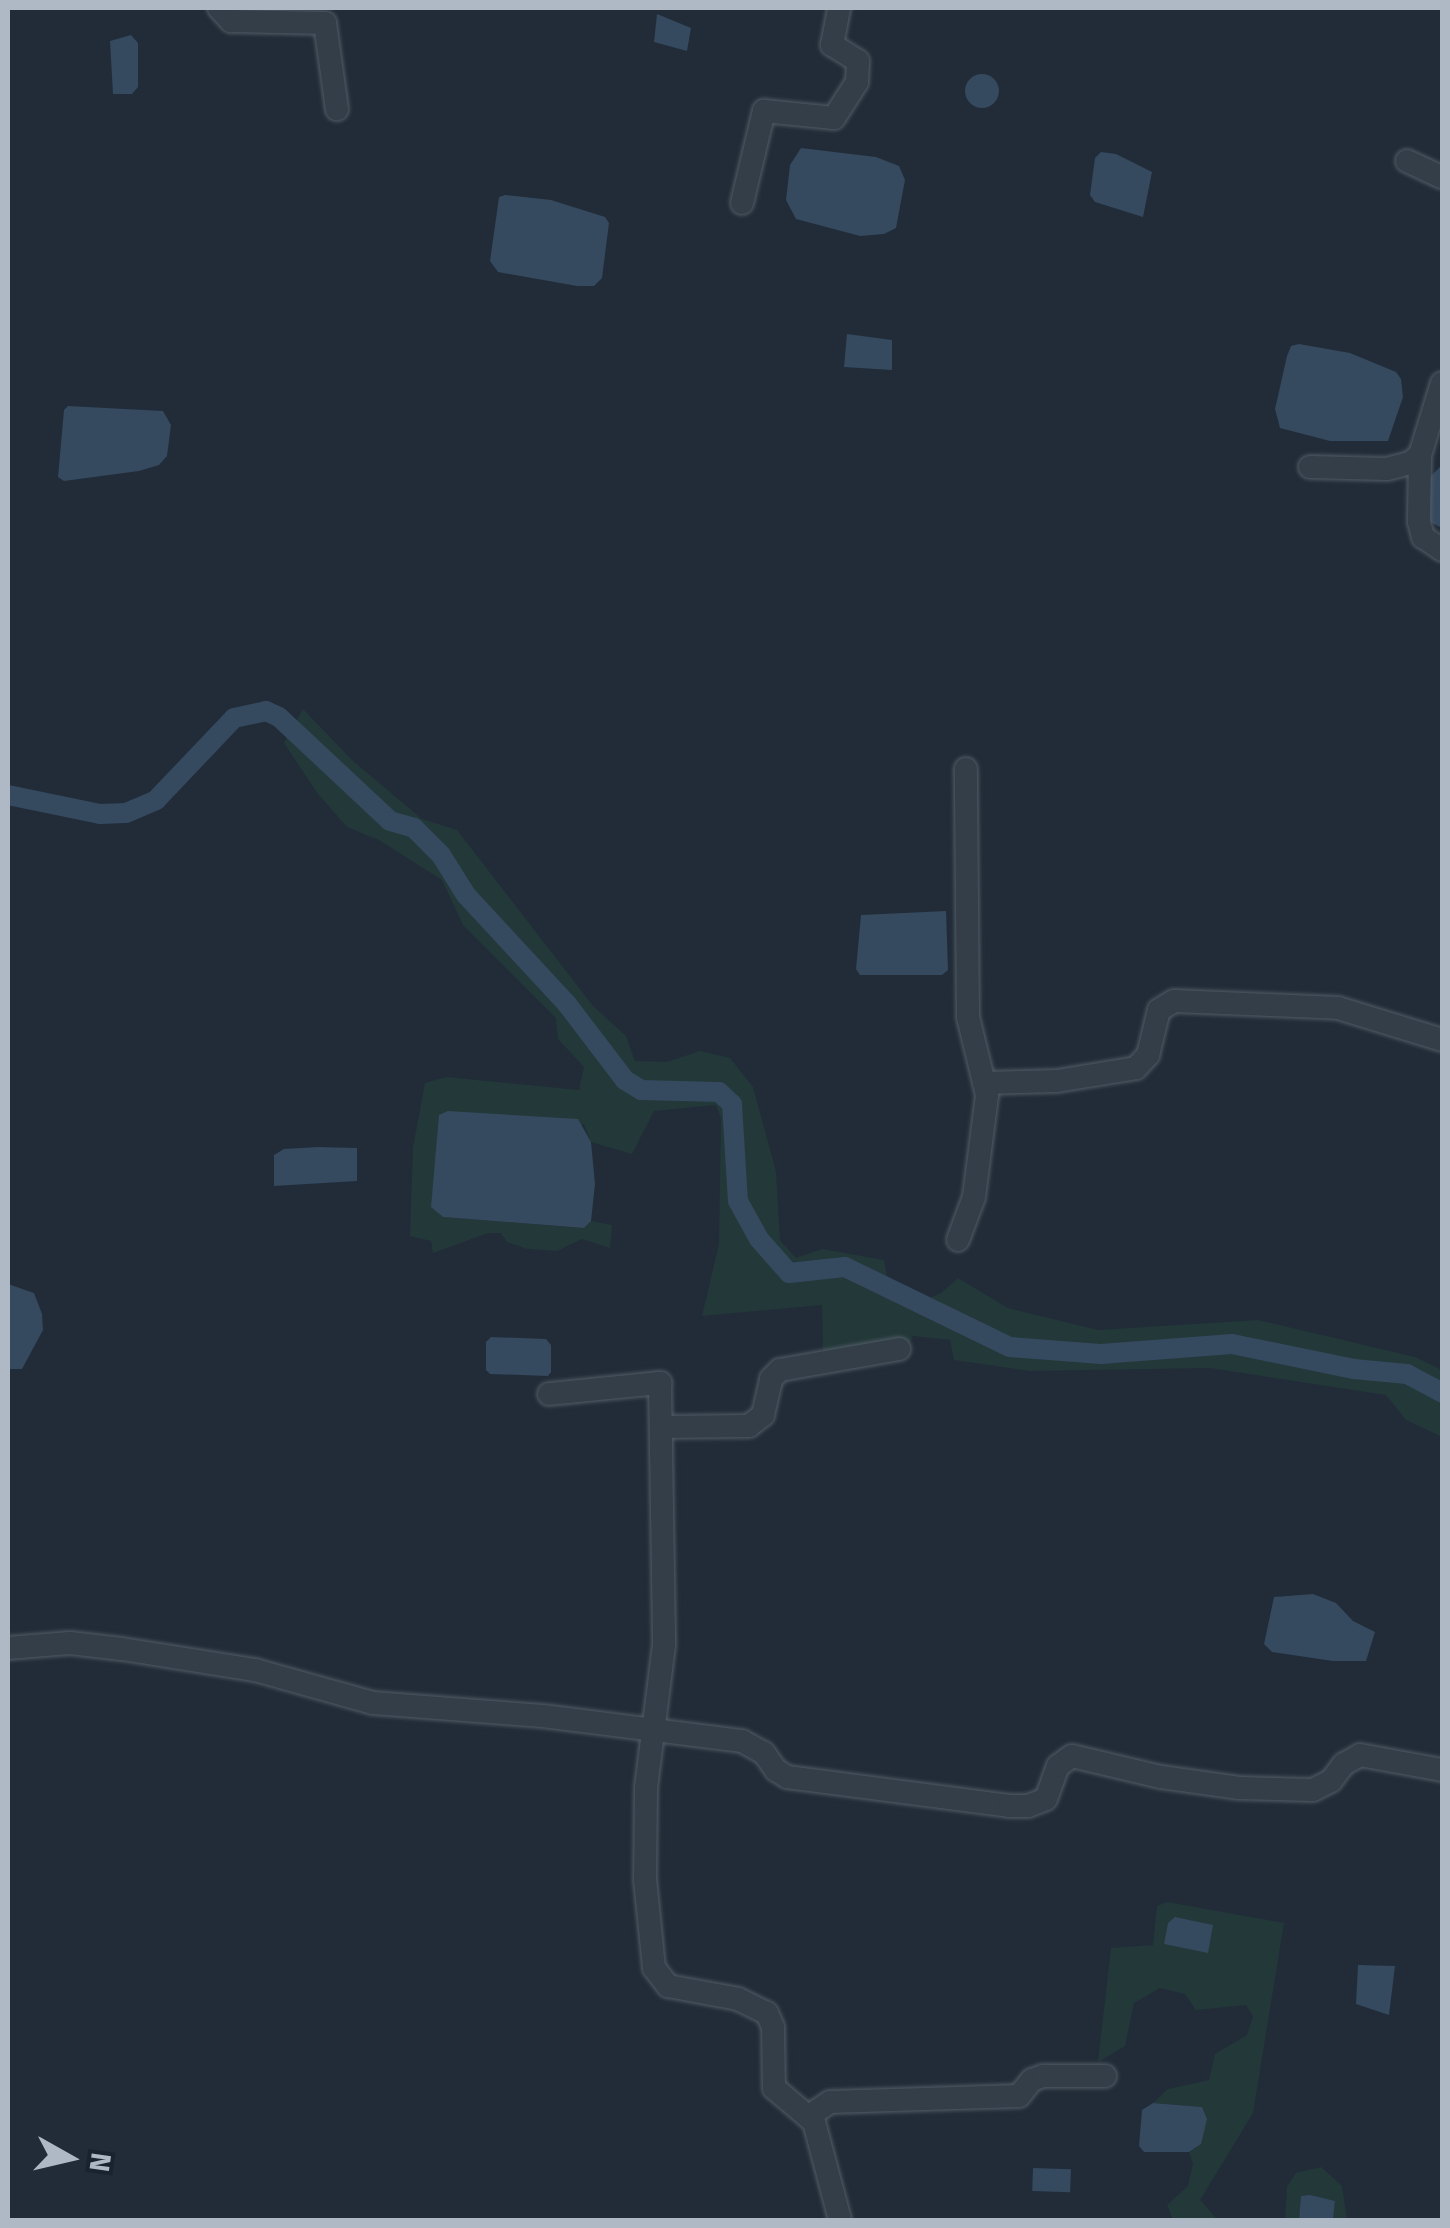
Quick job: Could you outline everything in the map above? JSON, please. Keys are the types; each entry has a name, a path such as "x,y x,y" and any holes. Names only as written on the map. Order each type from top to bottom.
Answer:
{"street":[{"path":"219,8 231,21 325,23 337,109"},
{"path":"742,203 764,110 834,118 858,82 858,62 832,45 839,8"},
{"path":"1407,160 1442,177"},
{"path":"1442,383 1420,455 1420,522 1424,537 1442,550"},
{"path":"1310,467 1387,469 1420,455"},
{"path":"958,1240 978,1175 987,1096 968,1017 966,769"},
{"path":"984,1084 1057,1081 1136,1068 1148,1055 1160,1010 1174,1001 1338,1008 1442,1040"},
{"path":"661,1427 749,1426 763,1414 771,1379 780,1370 899,1349"},
{"path":"549,1394 660,1384 665,1606 646,1788 645,1879 658,1977 668,1986 760,2006 773,2027 774,2088 809,2116 817,2130 840,2220"},
{"path":"8,1648 70,1643 122,1649 255,1670 373,1703 543,1716 654,1733 742,1741 764,1752 776,1770 787,1777 1010,1806 1028,1806 1046,1799 1058,1766 1072,1756 1161,1777 1239,1788 1313,1790 1332,1781 1344,1764 1360,1755 1442,1770"},
{"path":"809,2116 830,2102 1019,2096 1032,2080 1044,2076 1106,2076"}],"green space":[{"path":"303,709 352,760 422,819 457,830 593,1006 626,1036 635,1061 667,1062 700,1051 730,1058 753,1087 776,1172 780,1240 796,1258 822,1249 884,1260 891,1298 912,1306 941,1293 958,1278 1008,1308 1098,1330 1258,1320 1415,1357 1442,1370 1442,1437 1406,1420 1386,1395 1210,1368 1030,1371 954,1360 950,1340 913,1336 905,1354 823,1358 822,1305 702,1316 719,1244 721,1119 716,1105 654,1111 632,1154 591,1142 584,1124 443,1217 583,1228 591,1221 612,1225 610,1248 582,1239 557,1251 527,1249 507,1242 501,1233 488,1233 433,1253 431,1241 410,1236 413,1147 425,1083 446,1077 579,1090 584,1067 558,1039 556,1018 463,925 442,880 379,840 347,827 318,794 284,743"},
{"path":"1167,1902 1284,1923 1253,2113 1200,2200 1218,2220 1173,2220 1167,2205 1188,2186 1193,2164 1189,2152 1196,2148 1201,2107 1153,2103 1168,2089 1209,2080 1215,2054 1247,2035 1253,2016 1246,2005 1196,2010 1185,1994 1160,1988 1134,2003 1125,2046 1098,2062 1111,1948 1153,1945 1157,1906"},
{"path":"1321,2167 1342,2186 1347,2220 1333,2220 1335,2201 1301,2197 1299,2220 1285,2220 1287,2187 1296,2173"}],"water":[{"path":"657,14 691,28 687,51 654,42"},
{"path":"131,35 138,43 138,87 132,94 113,94 110,41"},
{"path":"982,74 994,79 999,91 994,103 982,108 970,103 965,91 970,79"},
{"path":"801,148 876,157 899,166 905,180 896,228 884,234 860,236 796,219 786,200 790,165"},
{"path":"1101,152 1116,154 1152,172 1143,217 1095,202 1090,195 1095,158"},
{"path":"499,197 551,200 605,217 609,223 602,278 594,286 577,286 498,272 490,261"},
{"path":"847,334 892,340 892,370 844,367"},
{"path":"1291,346 1350,353 1396,372 1403,397 1388,441 1330,441 1280,428 1275,409 1287,356"},
{"path":"68,406 163,411 171,425 167,456 159,465 139,471 64,481 58,477 64,410"},
{"path":"1442,465 1442,528 1428,521 1428,479"},
{"path":"946,911 948,970 942,975 860,975 856,969 861,915"},
{"path":"448,1111 578,1119 591,1142 595,1184 591,1221 584,1228 443,1217 431,1207 439,1115"},
{"path":"357,1148 357,1181 274,1186 274,1155 284,1149"},
{"path":"8,1284 34,1293 42,1314 43,1330 22,1369 8,1369"},
{"path":"491,1337 546,1339 551,1345 551,1372 548,1376 490,1374 486,1370 486,1342"},
{"path":"1313,1594 1336,1603 1353,1621 1375,1632 1366,1661 1333,1661 1272,1652 1264,1644 1274,1597"},
{"path":"1175,1917 1213,1925 1208,1953 1164,1944 1168,1923"},
{"path":"1358,1965 1395,1966 1389,2015 1356,2004"},
{"path":"1153,2103 1202,2107 1207,2119 1201,2144 1189,2152 1144,2152 1139,2146 1142,2110"},
{"path":"1033,2168 1071,2169 1070,2192 1032,2191"},
{"path":"1301,2196 1335,2201 1333,2220 1299,2220"}],"waterway":[{"path":"8,795 100,814 126,813 156,800 234,718 266,711 279,717 390,821 414,828 441,855 466,895 567,1004 625,1080 641,1090 719,1092 732,1104 738,1201 759,1239 789,1273 845,1267 1010,1347 1101,1354 1232,1344 1354,1369 1407,1374 1442,1393"}]}
